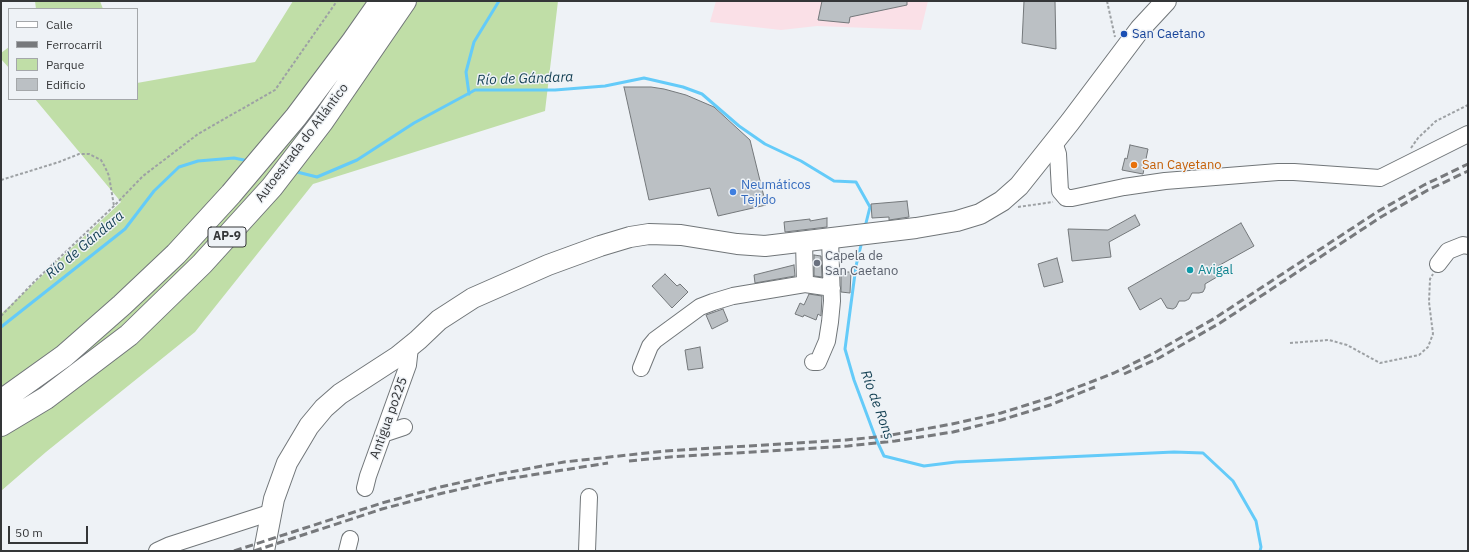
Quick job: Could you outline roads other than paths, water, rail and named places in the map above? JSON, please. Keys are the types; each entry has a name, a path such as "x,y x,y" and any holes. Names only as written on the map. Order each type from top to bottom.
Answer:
{"highway":[{"name":"Autoestrada do Atlántico","path":"1,401 64,356 122,305 176,254 231,194 296,117 354,41 381,1"},
{"name":"Autoestrada do Atlántico","path":"1,425 46,398 128,335 202,264 272,188 322,122 405,1"}],"main road":[{"path":"1144,24 1157,1"},
{"path":"264,551 279,483 287,463 309,426 324,408 340,394 387,364 410,347 439,320 472,298 548,265 617,240 649,234 661,233 681,235 752,246 781,245 945,224 980,214 994,207 1010,196 1019,186 1144,24 1166,1"}],"street":[{"path":"1054,142 1058,154 1060,191 1066,198 1072,198 1165,181 1278,172 1380,178 1468,134"},
{"path":"813,362 818,362 827,341 832,301 830,238"},
{"path":"804,241 805,284"},
{"path":"1438,264 1448,251 1463,245 1468,246"},
{"path":"641,368 650,346 655,340 700,308 721,299 805,284 832,288"},
{"name":"Antigua po225","path":"365,488 408,365 410,347"},
{"path":"383,434 404,427"},
{"path":"587,551 589,497"},
{"path":"157,551 206,533 263,515 271,514"}],"waterway":[{"path":"469,94 466,72 474,42 499,1"},
{"name":"Río de Gándara","path":"297,172 317,177 357,160 414,123 475,90 555,90 605,86 644,78 683,87 702,94 739,126 765,144 801,161 834,181 856,182 870,207 865,227"},
{"name":"Río de Gándara","path":"1,327 125,229 154,191 179,167 198,161 234,158 244,160"},
{"name":"Río de Rons","path":"862,241 856,266 845,349 854,380 884,456 924,466 956,462 1174,452 1203,453 1233,481 1256,521 1261,547 1260,551"}],"railway":[{"path":"234,551 382,503 440,487 564,462 665,451 846,440 886,436 1001,413 1052,397 1114,373 1156,352 1215,318 1377,212 1424,185 1468,164"},
{"path":"1124,374 1159,358 1220,323 1381,217 1428,190 1468,171"},
{"path":"629,461 848,446 895,441 953,432 1001,420 1050,405 1095,387"},
{"path":"254,551 382,509 439,494 500,480 608,463"}],"place":[{"name":"San Caetano","path":"1124,34"},
{"name":"San Cayetano","path":"1134,165"},
{"name":"Neumáticos Tejido","path":"733,192"},
{"name":"Capela de San Caetano","path":"817,263"},
{"name":"Avigal","path":"1190,270"}]}
